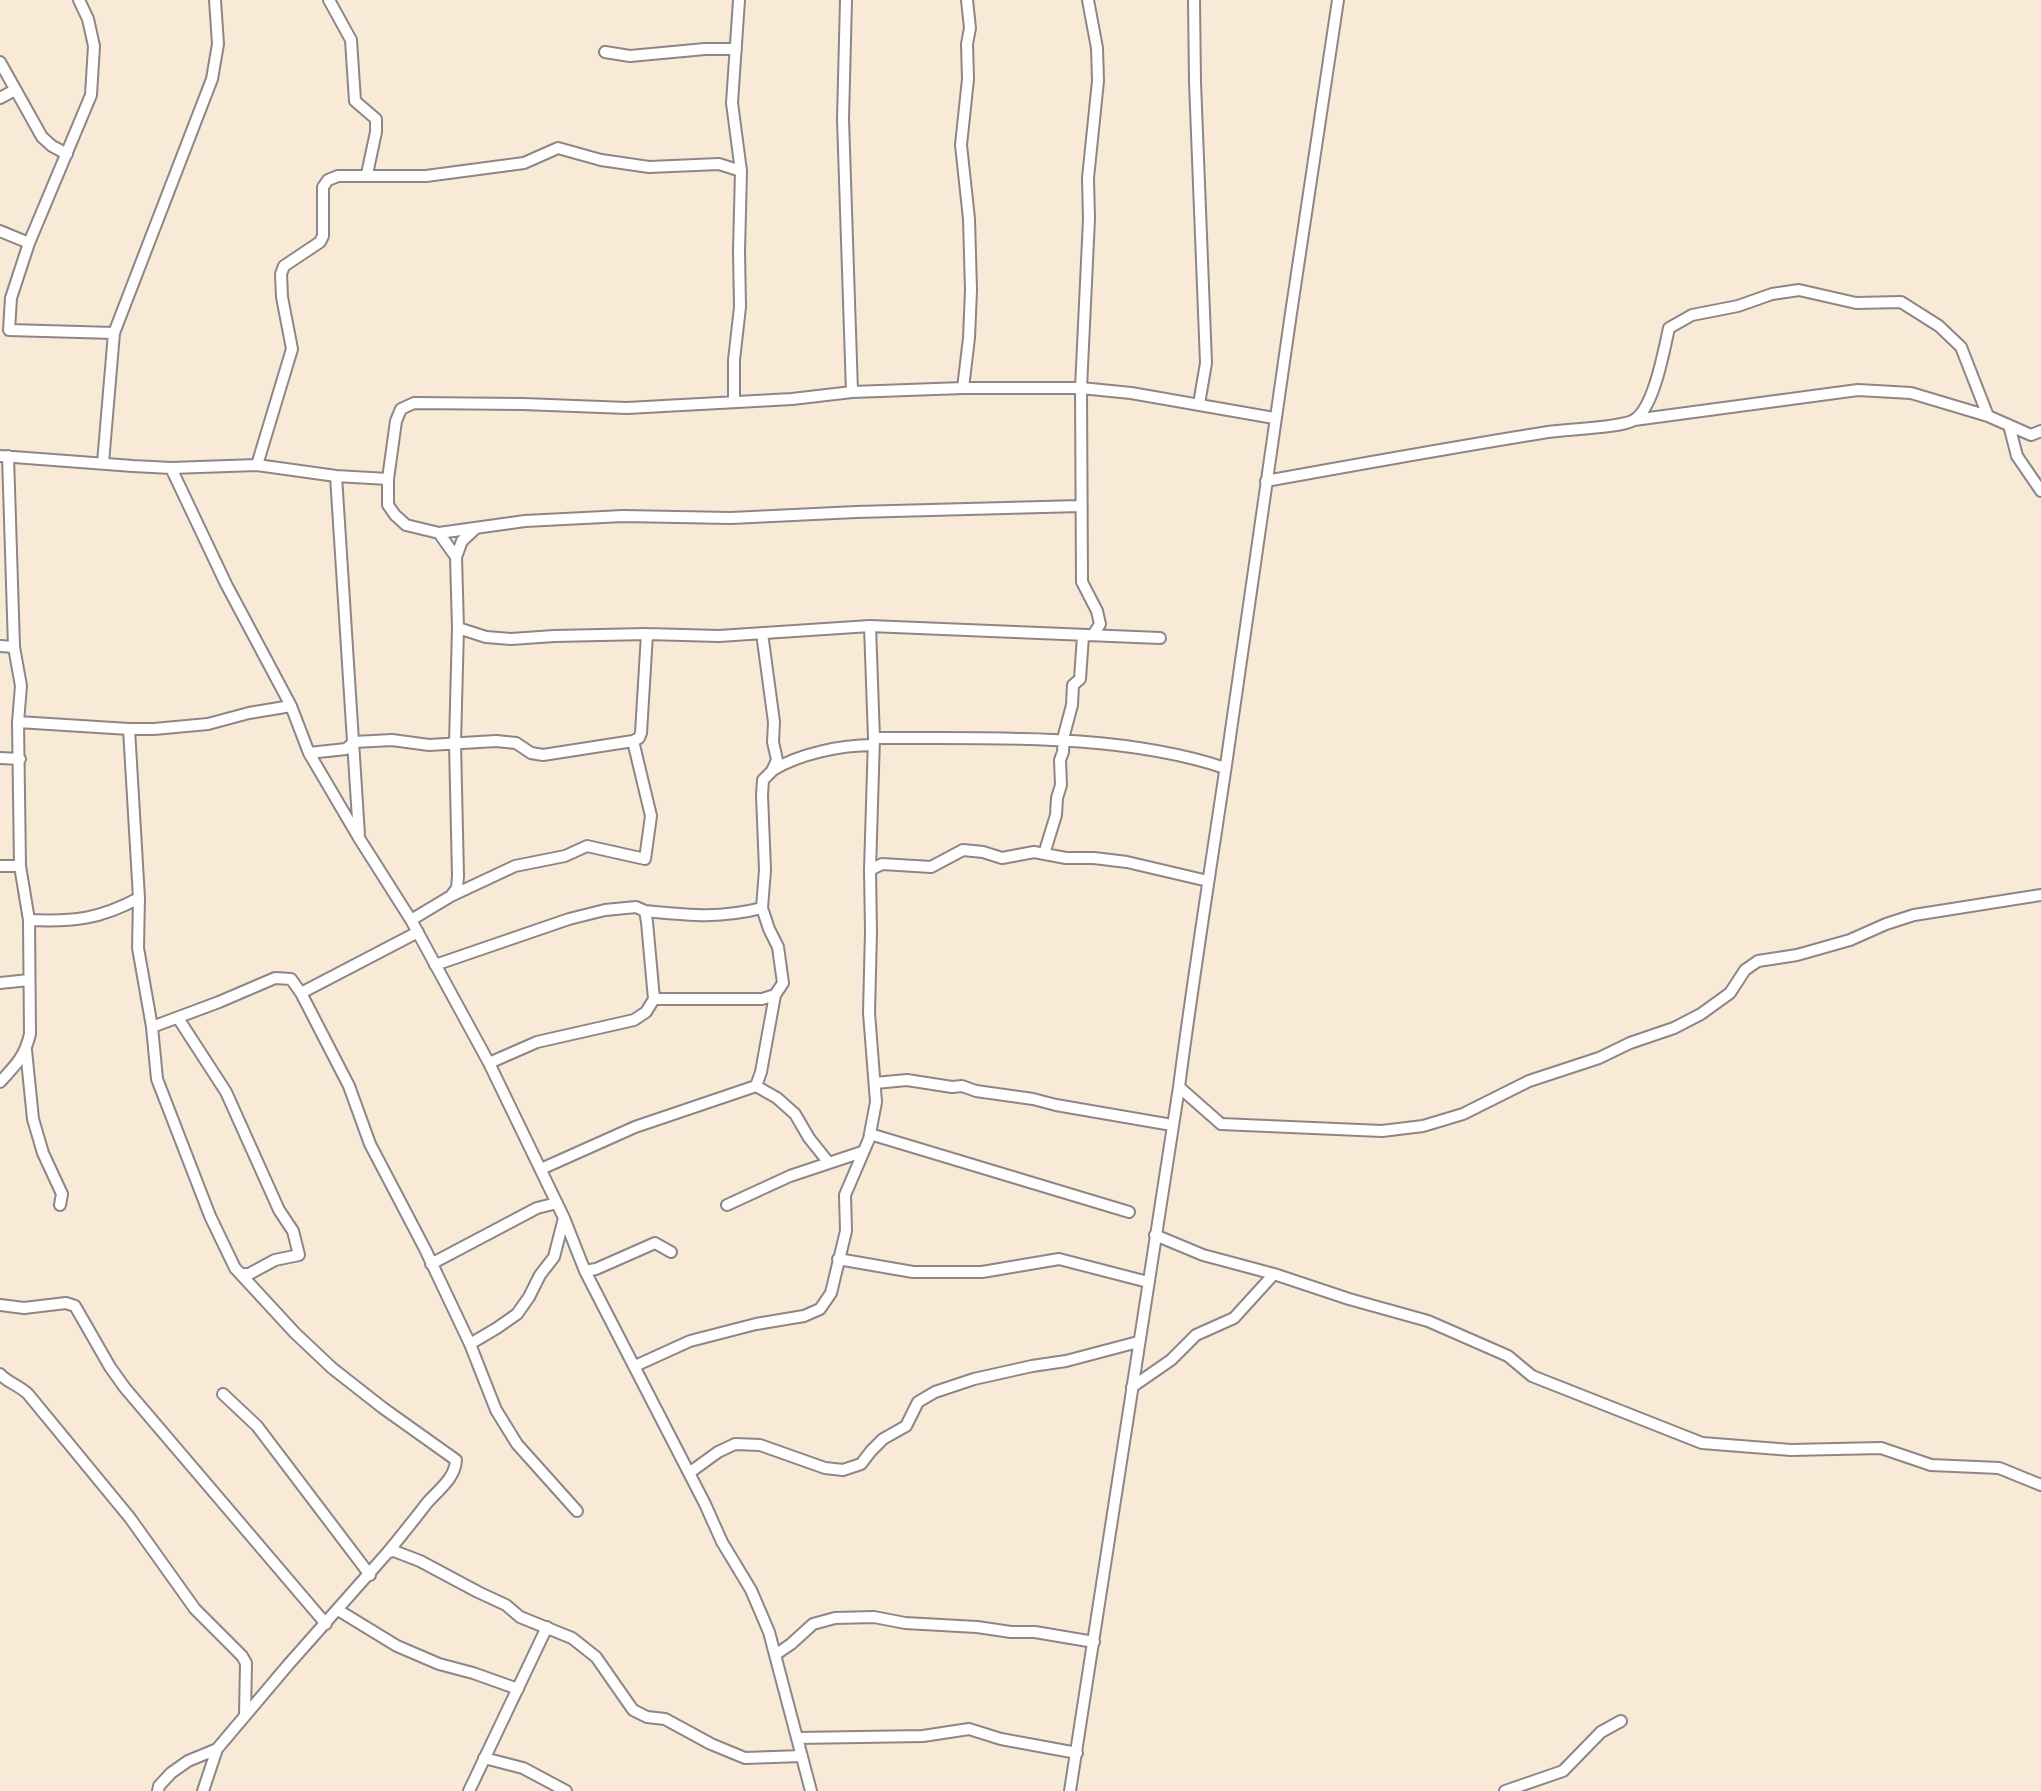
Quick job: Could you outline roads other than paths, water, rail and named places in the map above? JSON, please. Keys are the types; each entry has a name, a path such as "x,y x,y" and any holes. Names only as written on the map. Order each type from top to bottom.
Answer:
{"street":[{"path":"79,0 88,19 94,46 91,95 29,243 11,298 4,330 114,333"},
{"path":"103,463 114,333 212,79 218,44 215,0"},
{"path":"329,0 351,39 355,101 376,120 376,132 367,174"},
{"path":"734,402 734,360 741,307 739,251 741,171 732,103 739,0"},
{"path":"846,0 843,119 852,392"},
{"path":"963,388 969,338 970,290 969,219 961,145 968,79 966,44 970,28 967,0"},
{"path":"1044,854 1056,815 1057,798 1061,785 1060,760 1072,705 1073,685 1080,679 1088,635 1100,624 1097,611 1082,582 1080,506 1081,388 1089,219 1088,178 1098,81 1097,48 1088,0"},
{"path":"1194,0 1206,363 1199,404"},
{"path":"1070,1791 1179,1087 1274,418 1338,0"},
{"path":"605,52 630,56 705,49 736,49"},
{"path":"0,62 42,137 52,146 67,154"},
{"path":"0,98 15,90"},
{"path":"257,465 292,349 282,297 281,274 284,266 320,242 323,236 323,187 325,183 338,176 367,174 426,176 524,164 558,148 601,160 649,167 719,164 741,171"},
{"path":"0,231 29,243"},
{"path":"1634,420 1645,408 1656,382 1669,328 1692,315 1738,306 1772,294 1799,291 1856,303 1900,302 1939,326 1961,347 1988,416"},
{"path":"1080,506 741,517 623,516 525,521 439,533 406,525 394,515 388,505 388,478 396,421 400,409 414,403 627,408 792,399 852,392 963,388 1081,388 1131,393 1274,418"},
{"path":"1266,481 1551,431 1612,425 1634,420 1858,390 1911,393 1988,416 2031,435 2041,431"},
{"path":"2009,425 2017,456 2041,491"},
{"path":"0,1082 26,1050 30,1034 29,920 20,866 18,722 21,686 14,647 12,537 4,456 171,468 257,465 336,476 388,478"},
{"path":"171,468 226,584 291,706 309,753 418,932 489,1063 564,1218 585,1271 722,1542 751,1590 770,1632 811,1791"},
{"path":"336,476 359,838"},
{"path":"451,896 457,888 458,876 455,743 458,628 456,557 462,541 477,528"},
{"path":"439,533 456,557"},
{"path":"635,1366 690,1341 756,1324 804,1316 820,1309 831,1293 846,1231 845,1195 870,1134 876,1102 869,1013 873,741 870,626"},
{"path":"458,628 486,637 511,639 647,634 719,636 870,626 1160,638"},
{"path":"762,633 774,722 773,742 777,760 772,771"},
{"path":"309,753 346,749 354,742 392,740 429,745 506,742 516,743 531,753 543,754 633,741 639,738 641,733 647,634"},
{"path":"0,645 14,647"},
{"path":"18,722 129,729 208,724 249,713 291,706"},
{"path":"129,729 140,898 138,948 152,1027 157,1079 210,1216 235,1268 296,1333 332,1368 382,1408 456,1460 456,1467 446,1484 218,1749 203,1791"},
{"path":"756,1086 761,1072 775,995 783,983 778,947 768,929 762,908 765,870 763,780 772,771 788,761 873,741 1025,740 1117,745 1183,756 1225,768"},
{"path":"411,920 451,896 515,866 565,856 587,846 645,859 651,816 633,741"},
{"path":"0,758 20,759"},
{"path":"870,870 882,864 931,867 963,850 983,852 1002,858 1034,852 1127,862 1208,881"},
{"path":"0,866 20,866"},
{"path":"1179,1087 1221,1124 1382,1131 1424,1126 1463,1114 1529,1082 1599,1058 1630,1043 1674,1028 1701,1014 1731,993 1745,970 1758,961 1797,955 1850,940 1886,924 1914,915 2041,895"},
{"path":"29,920 64,922 91,918 140,898"},
{"path":"435,965 569,919 615,909 636,907 645,911 702,916 738,914 762,908"},
{"path":"489,1063 537,1042 634,1020 646,1012 654,999 645,911"},
{"path":"301,993 418,932"},
{"path":"152,1027 275,978 291,979 301,993 348,1086 370,1144 470,1344 496,1410 517,1444 577,1511"},
{"path":"0,983 29,980"},
{"path":"654,999 762,999 775,995"},
{"path":"178,1018 226,1092 279,1210 293,1231 297,1246 299,1255 276,1260 249,1274 241,1274"},
{"path":"26,1050 33,1119 43,1153 62,1194 60,1205"},
{"path":"874,1083 907,1080 944,1086 962,1086 976,1091 1033,1099 1172,1125"},
{"path":"541,1169 635,1127 756,1086 777,1098 795,1114 809,1138 829,1163"},
{"path":"870,1134 1129,1212"},
{"path":"727,1205 790,1176 862,1152"},
{"path":"431,1264 537,1208 557,1203"},
{"path":"470,1344 517,1314 540,1275 554,1257 564,1218"},
{"path":"1155,1235 1203,1255 1428,1321 1508,1356 1532,1376 1702,1443 1791,1450 1881,1448 1931,1465 1999,1468 2041,1485"},
{"path":"585,1271 596,1269 655,1243 671,1252"},
{"path":"838,1259 913,1272 982,1272 1059,1259 1148,1282"},
{"path":"1132,1388 1171,1360 1196,1335 1234,1318 1274,1274"},
{"path":"0,1305 24,1308 66,1303 75,1306 110,1367 125,1388 326,1624"},
{"path":"689,1473 718,1452 735,1444 760,1445 825,1468 843,1470 861,1464 883,1439 906,1426 918,1402 935,1392 974,1379 1066,1361 1138,1342"},
{"path":"0,1374 5,1380 21,1387 130,1518 195,1609 242,1656 246,1663 245,1715"},
{"path":"222,1394 257,1426 369,1575"},
{"path":"388,1552 394,1551 420,1561 507,1605 520,1617 572,1638 596,1657 633,1710 640,1714 665,1719 711,1744 745,1758 802,1756"},
{"path":"338,1610 397,1646 439,1664 473,1672 518,1689"},
{"path":"775,1654 791,1644 813,1624 835,1618 874,1617 905,1623 1035,1632 1094,1642"},
{"path":"469,1791 547,1627"},
{"path":"1505,1791 1563,1771 1601,1732 1621,1721"},
{"path":"797,1738 922,1736 969,1729 1001,1739 1077,1753"},
{"path":"158,1791 159,1786 188,1761 218,1749"},
{"path":"484,1758 523,1768 566,1791"}]}
